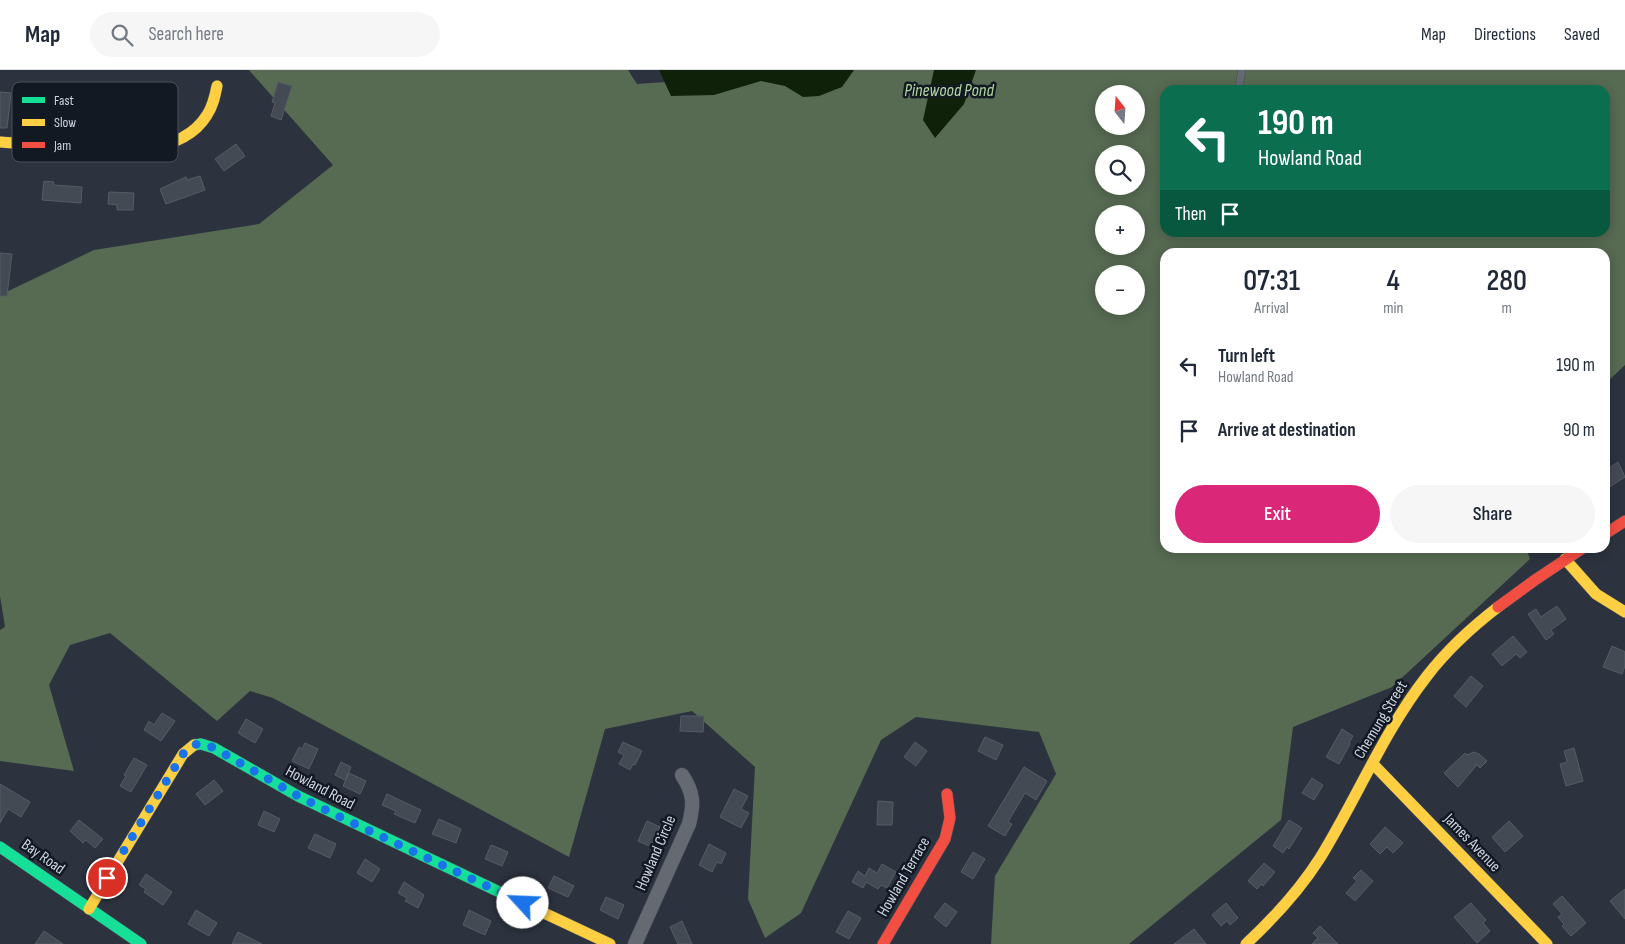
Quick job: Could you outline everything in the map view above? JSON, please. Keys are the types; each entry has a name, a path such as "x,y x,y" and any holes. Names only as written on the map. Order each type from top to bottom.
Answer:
{"street":[{"path":"178,138 200,124 212,106 217,86"},
{"path":"1610,531 1625,521"},
{"name":"Chemung Street","path":"1246,944 1268,926 1298,890 1328,845 1411,698 1447,653 1485,617 1575,553"},
{"path":"1565,559 1596,594 1625,612"},
{"name":"Howland Road","path":"88,909 183,754 189,746 197,744 214,748 298,796 340,817 610,944"},
{"name":"James Avenue","path":"1373,764 1547,944"},
{"name":"Howland Circle","path":"635,944 689,824 692,798 689,786 682,775"},
{"name":"Howland Terrace","path":"883,944 945,838 950,818 947,794"},
{"name":"Bay Road","path":"0,847 141,944"}],"lane":[{"path":"1239,85 1242,70"}],"shaded area":[{"path":"249,70 628,70 637,84 838,70 1625,70 1625,365 1610,379 1610,248 1160,248 1160,553 1528,553 1530,559 1392,687 1293,727 1281,820 1129,944 991,944 995,876 1056,774 1039,732 916,717 881,740 801,913 765,938 748,899 755,767 692,711 605,729 569,857 273,698 250,691 217,721 110,633 70,645 49,685 74,771 0,761 0,630 5,627 0,596 0,295 94,250 259,224 333,165"}],"water":[{"path":"659,70 854,70 842,87 819,96 803,97 785,86 761,81 714,95 671,96"},
{"name":"Pinewood Pond","path":"934,70 976,70 964,104 935,138 923,120"}],"building":[{"path":"278,82 292,86 281,120 271,116 275,103 272,102"},
{"path":"0,92 11,93 7,128 0,128"},
{"path":"236,144 245,156 224,171 215,159"},
{"path":"200,176 205,190 166,204 160,189 186,177 187,180"},
{"path":"44,181 54,182 53,185 82,187 81,203 42,200"},
{"path":"109,192 134,193 133,210 117,210 117,205 108,204"},
{"path":"0,253 12,254 7,296 0,296"},
{"path":"1618,462 1625,477 1610,487 1610,468"},
{"path":"1557,606 1566,619 1551,630 1554,634 1546,640 1528,614 1536,609 1541,617"},
{"path":"1513,636 1527,652 1520,658 1516,654 1502,666 1492,654"},
{"path":"1612,646 1625,652 1625,666 1622,674 1603,667"},
{"path":"1471,676 1483,686 1466,707 1454,696"},
{"path":"162,713 175,721 161,741 144,730 149,721 154,725"},
{"path":"681,716 704,716 703,732 680,731"},
{"path":"246,719 263,729 255,743 238,733"},
{"path":"1342,729 1353,736 1339,764 1326,757"},
{"path":"985,737 1003,745 996,760 978,751"},
{"path":"623,742 642,751 635,765 633,764 630,770 619,764 624,755 618,752"},
{"path":"915,742 927,751 916,766 904,757"},
{"path":"305,743 318,749 309,769 292,761 299,747 302,749"},
{"path":"1574,748 1583,781 1566,786 1560,764 1567,762 1564,751"},
{"path":"1474,752 1487,761 1480,768 1477,765 1458,787 1444,773 1465,753 1467,755"},
{"path":"134,758 147,765 131,792 120,786"},
{"path":"341,762 351,767 345,780 335,775"},
{"path":"1024,767 1047,781 1036,800 1025,793 1008,822 1012,824 1005,836 988,826"},
{"path":"349,773 366,781 360,794 343,786"},
{"path":"1312,778 1323,785 1314,800 1302,793"},
{"path":"214,780 223,791 205,805 196,794"},
{"path":"0,784 30,802 21,817 8,809 0,823"},
{"path":"734,789 748,796 741,809 749,813 741,828 720,817"},
{"path":"387,794 421,810 415,823 394,814 396,811 382,805"},
{"path":"878,801 893,802 892,825 877,825"},
{"path":"264,811 280,819 274,832 258,825"},
{"path":"439,819 461,829 456,843 432,834"},
{"path":"79,820 103,839 95,848 86,840 83,843 70,831"},
{"path":"1289,820 1302,828 1289,849 1287,847 1283,853 1273,846"},
{"path":"647,821 660,827 651,847 638,841"},
{"path":"1509,821 1523,836 1505,852 1492,837"},
{"path":"1385,827 1403,843 1393,853 1387,847 1380,854 1370,844"},
{"path":"315,834 336,844 330,858 308,848"},
{"path":"709,844 726,853 721,864 717,862 712,872 699,865"},
{"path":"491,845 508,852 502,866 485,859"},
{"path":"973,852 985,859 973,879 961,872"},
{"path":"365,859 380,869 372,882 357,873"},
{"path":"1264,863 1275,872 1263,886 1261,884 1257,889 1248,881"},
{"path":"882,864 896,872 887,888 881,885 878,889 866,882 863,888 852,882 858,871 865,876 869,868 877,873"},
{"path":"1361,870 1373,881 1355,901 1346,893 1357,881 1353,878"},
{"path":"146,874 172,892 163,905 144,892 146,889 139,885"},
{"path":"554,876 574,886 568,897 548,888"},
{"path":"404,882 424,895 418,908 405,901 407,898 398,893"},
{"path":"1625,889 1625,919 1610,901"},
{"path":"1562,896 1586,923 1571,936 1562,926 1564,924 1558,917 1562,914 1553,904"},
{"path":"606,897 624,905 618,919 600,910"},
{"path":"945,903 957,912 946,927 934,917"},
{"path":"1226,903 1238,918 1230,925 1227,921 1221,926 1212,915"},
{"path":"1471,903 1486,920 1483,923 1490,931 1477,943 1454,917"},
{"path":"196,910 217,923 209,936 188,924"},
{"path":"469,910 491,921 485,935 463,925"},
{"path":"848,911 861,918 849,939 836,932"},
{"path":"682,921 692,944 678,944 670,927"},
{"path":"1320,926 1338,944 1312,944 1318,938 1313,933"},
{"path":"1194,929 1206,944 1174,944"},
{"path":"44,931 63,944 35,944"},
{"path":"238,932 262,944 232,944"}],"traffic: fast":[{"path":"194,745 201,744 214,748 298,796 510,897"},
{"path":"0,847 141,944"}],"traffic: slow":[{"path":"178,140 195,129 207,115 214,101 217,86"},
{"path":"0,142 12,143"},
{"path":"1565,559 1596,594 1625,612"},
{"path":"1246,944 1286,904 1304,882 1320,858 1397,719 1427,676 1460,639 1498,607"},
{"path":"89,909 183,754 194,745"},
{"path":"1373,764 1547,944"},
{"path":"510,897 610,944"}],"traffic: jam":[{"path":"1610,531 1625,521"},
{"path":"1498,607 1576,553"},
{"path":"883,944 945,839 950,818 947,794"}],"route":[{"path":"107,878 183,754 189,746 197,744 214,748 298,796 523,903"}]}
